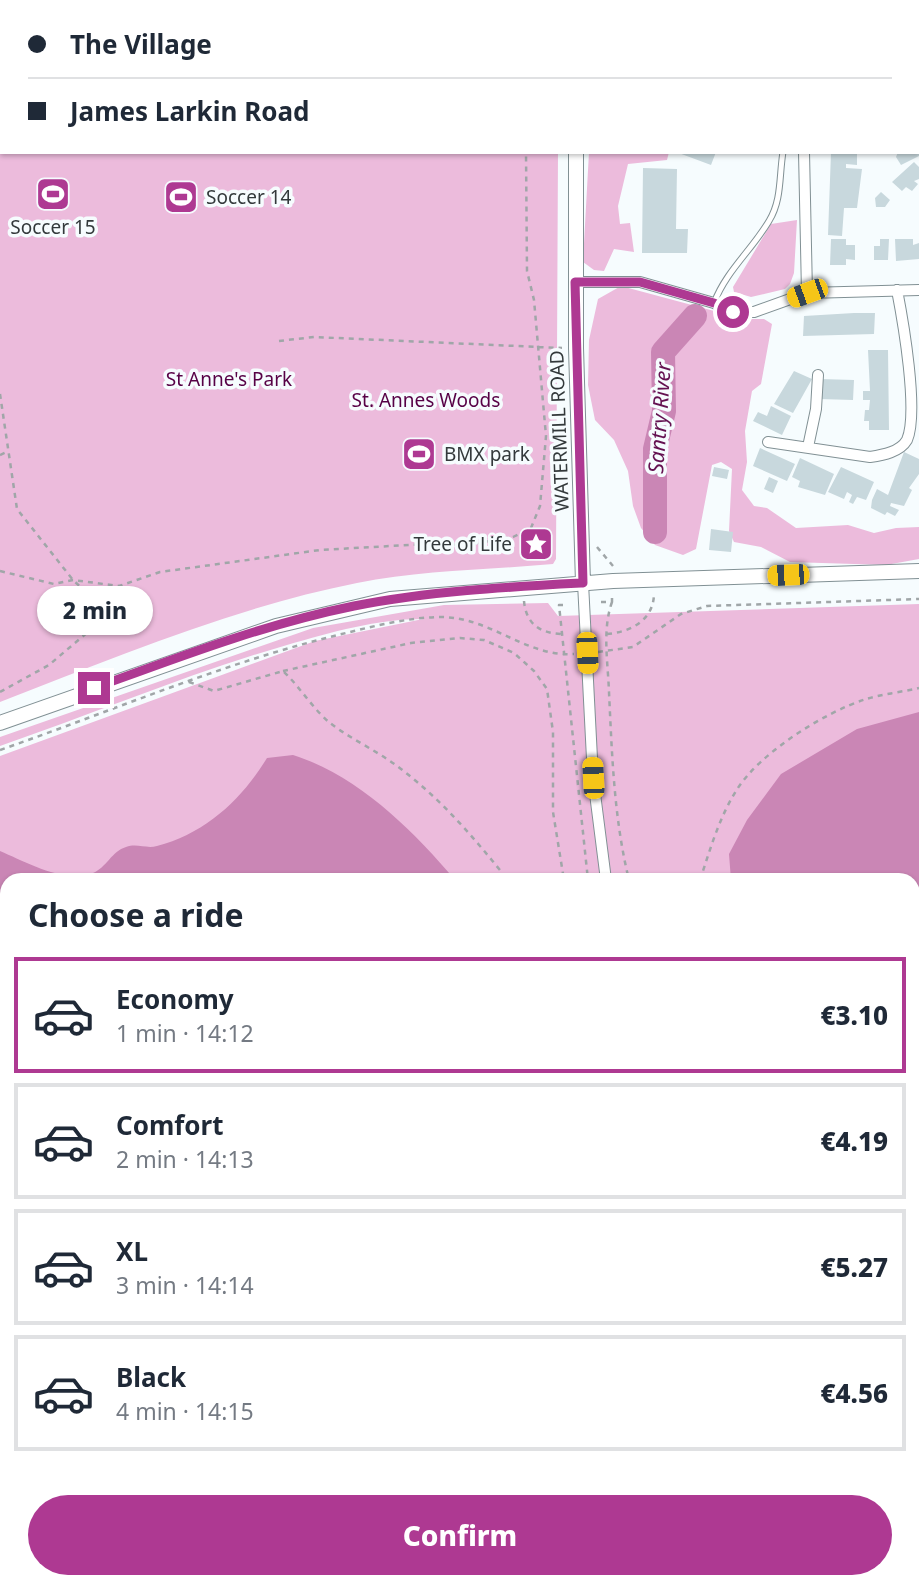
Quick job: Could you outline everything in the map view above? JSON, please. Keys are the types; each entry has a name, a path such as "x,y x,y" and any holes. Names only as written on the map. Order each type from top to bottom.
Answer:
{"main road":[{"name":"WATERMILL ROAD","path":"576,154 576,348 583,583"},
{"path":"0,723 158,665 314,615 390,599 583,583 919,571"}],"street":[{"path":"804,154 807,293"},
{"path":"575,282 640,282 714,303 733,312 754,313 807,293 919,290"},
{"path":"768,442 808,447 833,454 870,457 885,455 907,442 911,429 911,357 897,290"},
{"path":"808,447 816,409 818,375"},
{"path":"907,442 919,446"},
{"path":"583,583 593,778 605,873"}],"lane":[{"path":"714,303 720,286 770,220 780,194 783,154"}],"path":[{"path":"0,571 54,584 73,580 119,586 160,572 320,550 426,544 466,545 513,537 531,528 540,506 545,436 534,300 527,271 526,154"},
{"path":"279,341 314,337 576,348"},
{"path":"0,394 18,509 73,580 115,619"},
{"path":"0,455 9,451"},
{"path":"597,547 613,566"},
{"path":"607,635 626,631 650,614 654,602 654,580"},
{"path":"523,587 525,609 532,624 541,630 562,634"},
{"path":"612,595 607,616 607,652 618,824 628,873"},
{"path":"599,652 634,647 681,614 707,606 919,598"},
{"path":"601,603 612,602"},
{"path":"563,605 559,605 587,873"},
{"path":"0,692 49,665 109,614"},
{"path":"0,750 275,651 377,626 435,617 464,618 486,624 542,652 566,655"},
{"path":"189,682 214,691 283,671 411,643 460,638 484,640 514,653 534,671 547,689 553,732 553,812 563,873"},
{"path":"283,671 331,723 344,730 353,741 401,769 457,817 502,873"},
{"path":"702,873 715,834 736,790 772,752 817,724 866,699 919,688"}],"green space":[{"name":"St Anne's Park","path":"0,154 558,154 556,559 553,564 405,575 312,593 222,619 0,702"},
{"path":"589,154 668,154 667,160 628,164 618,206 620,224 630,223 634,252 614,249 604,271 594,270 583,262"},
{"path":"797,220 794,273 790,284 785,289 751,297 734,292 733,287 771,224"},
{"path":"621,286 744,319 764,319 772,324 761,384 752,391 745,431 747,462 742,490 754,506 767,508 796,528 848,525 874,533 919,527 919,559 886,565 790,562 761,547 734,542 729,531 732,469 721,462 712,465 696,549 683,555 655,545 641,528 633,506 628,471 614,440 595,420 588,385 589,340 598,299"},
{"path":"548,603 558,616 919,604 919,873 0,873 0,756 315,641 423,619 372,624 304,640 215,668 0,746 0,737 313,628 444,605"}],"shaded area":[{"path":"919,712 919,873 730,873 729,854 747,820 781,774 857,729"},
{"path":"293,755 339,776 402,823 449,873 93,873 121,849 157,846 206,824 234,801 267,758"},
{"path":"0,851 55,873 0,873"}],"building":[{"path":"681,154 715,154 711,165"},
{"path":"831,154 857,154 857,165 846,164 846,168 862,169 857,208 844,208 842,236 828,235"},
{"path":"897,154 919,154 901,165 896,157"},
{"path":"914,162 919,167 919,179 914,181 918,184 912,191 906,187 902,191 892,182"},
{"path":"643,168 677,169 676,229 688,229 687,253 642,253"},
{"path":"881,192 890,200 885,207 876,207 875,198"},
{"path":"831,239 846,239 846,245 855,245 855,260 846,259 846,265 830,265"},
{"path":"880,239 889,239 888,260 874,260 874,246 880,246"},
{"path":"895,239 913,239 913,245 919,243 919,259 896,261"},
{"path":"875,313 874,334 803,336 804,316"},
{"path":"868,350 888,350 889,430 869,430 869,421 864,421 870,400 863,400 863,391 870,391"},
{"path":"794,371 812,379 793,413 774,404"},
{"path":"820,379 854,380 853,400 819,399"},
{"path":"771,406 791,416 782,435 753,421 758,412 767,416"},
{"path":"760,448 795,464 787,481 753,466"},
{"path":"904,452 919,459 919,474 909,488 912,490 904,506 891,503 890,506 899,510 895,516 887,512 885,515 871,508 872,500 877,489 888,495"},
{"path":"800,458 834,474 825,495 798,487 800,481 792,477"},
{"path":"714,467 729,470 727,479 712,476"},
{"path":"841,467 874,482 866,500 857,497 853,504 849,502 852,495 847,492 844,499 828,492"},
{"path":"769,477 778,481 773,493 764,489"},
{"path":"711,529 733,532 731,552 709,550"}],"waterway":[{"name":"Santry River","path":"655,532 655,449 664,411 663,352 695,316"}],"place":[{"name":"Soccer 15","path":"53,194"},
{"name":"Soccer 14","path":"181,197"},
{"name":"BMX park","path":"419,454"},
{"name":"Tree of Life","path":"536,544"}],"route":[{"path":"94,688 276,626 355,606 421,595 583,583 575,282 640,282 714,303 733,312"}],"park label":[{"name":"St. Annes Woods","path":"426,400"}]}
